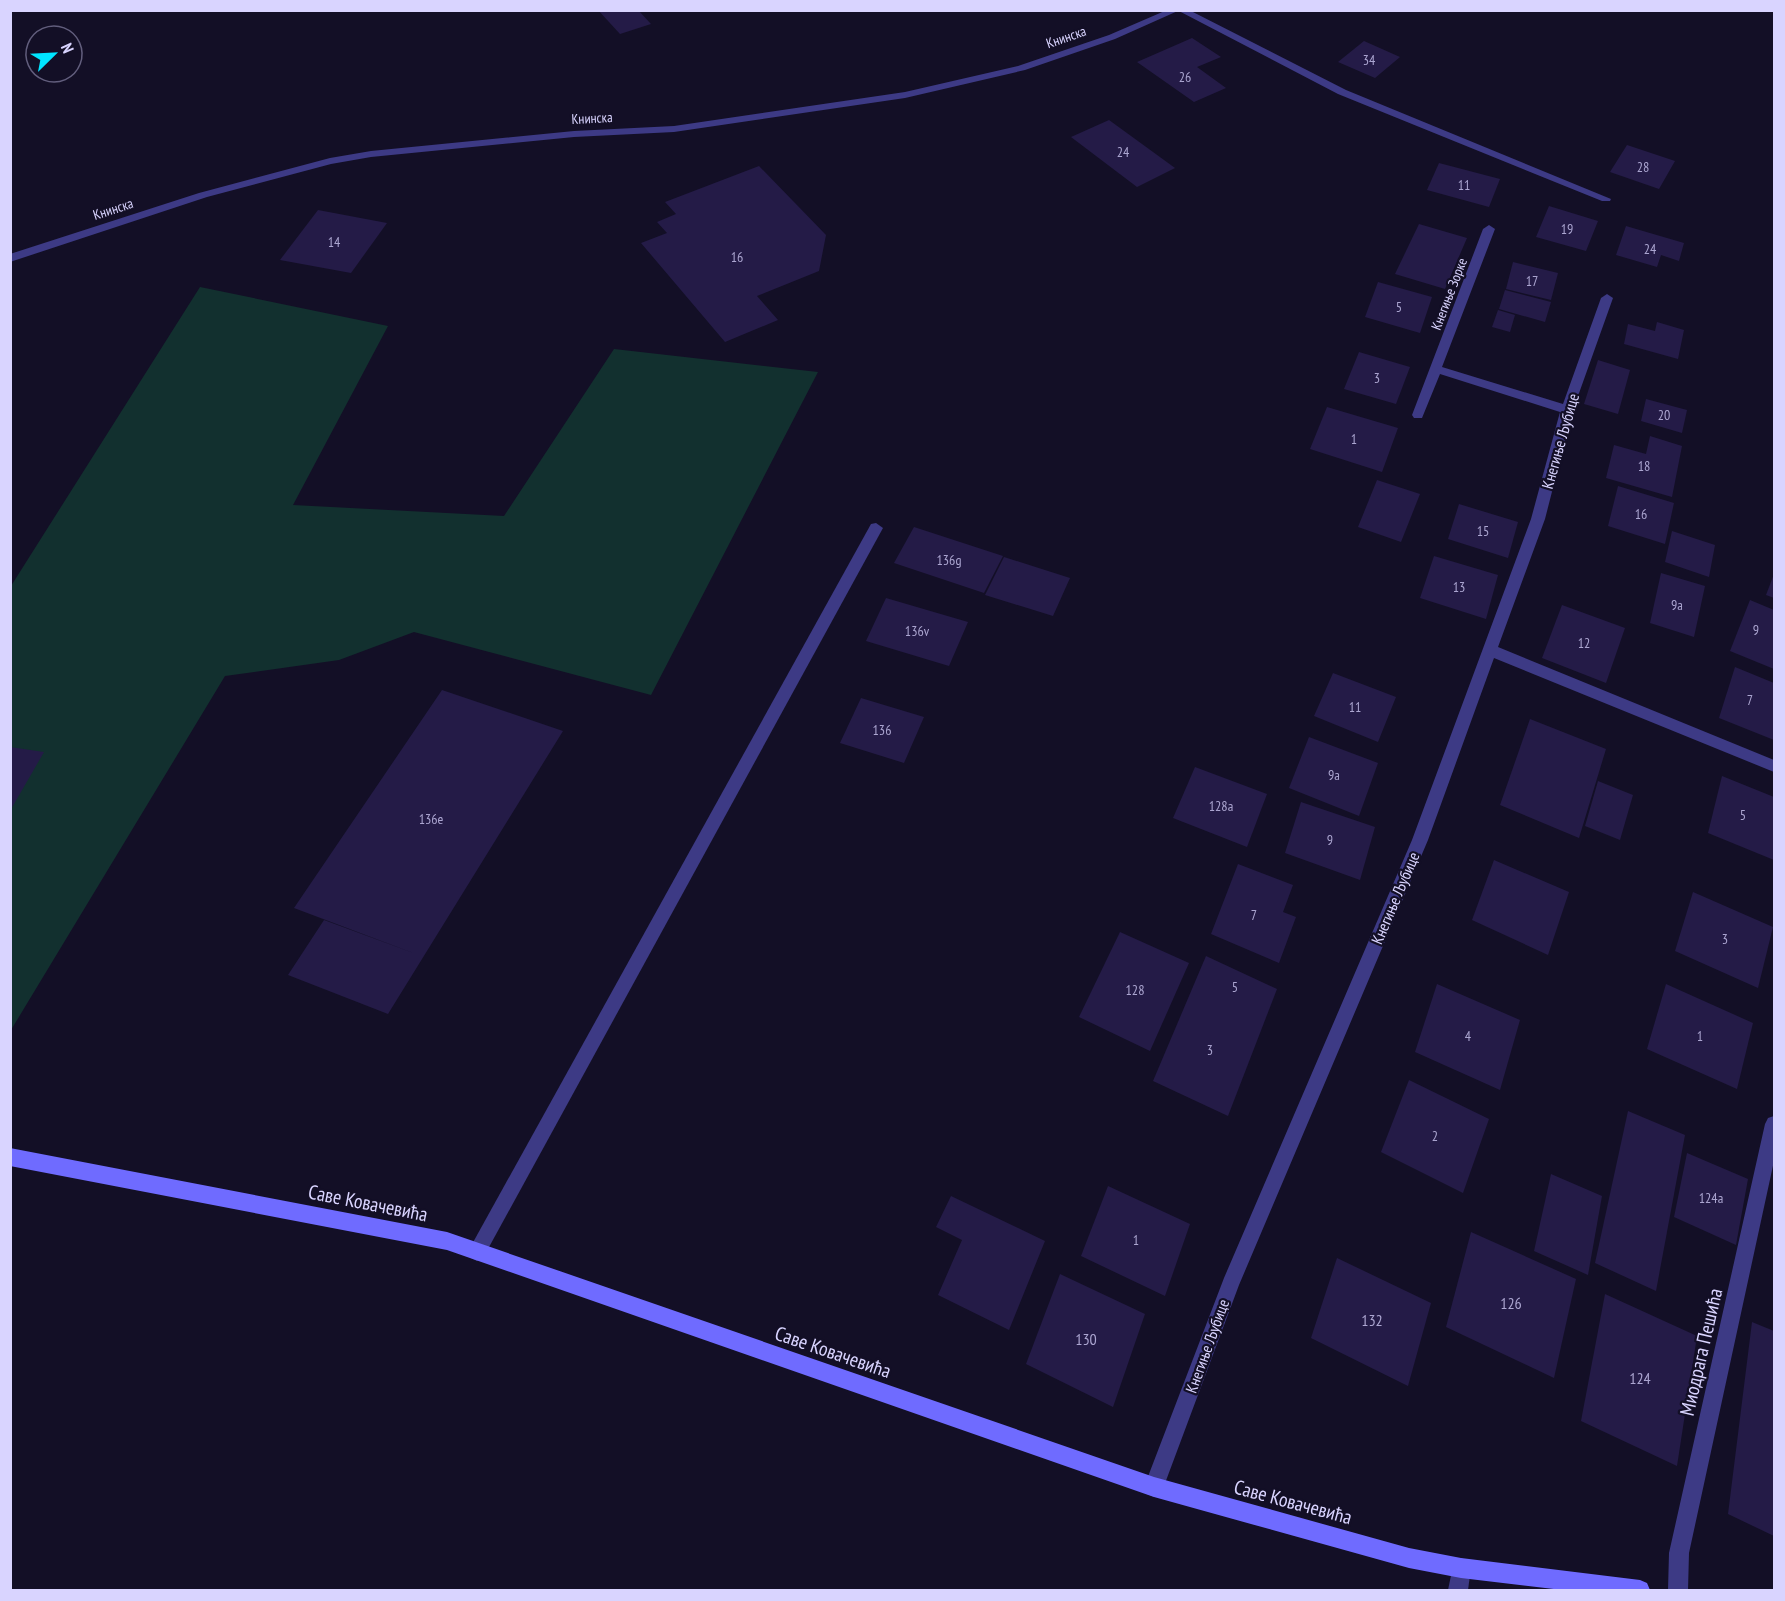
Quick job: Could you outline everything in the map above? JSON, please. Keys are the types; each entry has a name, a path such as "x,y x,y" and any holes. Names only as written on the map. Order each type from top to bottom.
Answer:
{"street":[{"name":"Книнска","path":"10,258 203,195 330,161 371,154 574,134 674,129 905,95 1021,68 1112,37 1176,10"},
{"path":"1181,10 1342,92 1606,199"},
{"name":"Кнегиње Зорке","path":"1418,415 1490,229"},
{"name":"Кнегиње Љубице","path":"1154,1487 1230,1284 1420,840 1538,519 1567,410 1607,298"},
{"path":"1436,369 1567,410"},
{"path":"477,1252 876,528"},
{"path":"1490,650 1774,766"},
{"name":"Миодрага Пешића","path":"1678,1590 1679,1552 1774,1124"},
{"name":"Саве Ковачевића","path":"10,1157 447,1241 1154,1487 1409,1558 1461,1568 1640,1590"},
{"path":"1458,1590 1461,1568"}],"green space":[{"path":"200,287 388,326 293,505 504,516 614,349 818,372 651,695 414,632 339,660 225,676 11,1030 11,586"}],"building":[{"path":"598,10 638,10 651,24 620,34"},
{"path":"1192,38 1221,57 1197,67 1226,88 1194,102 1137,62"},
{"path":"1364,41 1400,57 1375,78 1338,62"},
{"path":"1109,120 1175,168 1137,187 1071,137"},
{"path":"1627,145 1675,161 1659,189 1610,172"},
{"path":"1439,163 1500,179 1489,207 1427,190"},
{"path":"759,166 826,235 819,271 757,296 778,320 725,342 641,243 667,233 657,222 676,214 665,202"},
{"path":"1549,206 1598,221 1586,251 1536,237"},
{"path":"318,210 387,223 351,273 280,260"},
{"path":"1419,224 1467,238 1445,289 1395,274"},
{"path":"1626,226 1684,243 1679,261 1661,255 1657,267 1616,255"},
{"path":"1513,262 1558,273 1551,300 1506,289"},
{"path":"1378,282 1432,297 1420,333 1365,317"},
{"path":"1505,290 1551,302 1545,322 1499,309"},
{"path":"1498,310 1515,315 1510,332 1492,327"},
{"path":"1657,322 1684,330 1678,359 1624,344 1628,324 1655,331"},
{"path":"1359,352 1410,367 1396,404 1344,389"},
{"path":"1598,360 1630,370 1618,414 1584,404"},
{"path":"1646,399 1687,410 1682,433 1641,421"},
{"path":"1327,407 1398,428 1382,472 1310,449"},
{"path":"1650,436 1682,446 1672,497 1606,478 1614,445 1646,454"},
{"path":"1377,480 1420,494 1401,542 1358,527"},
{"path":"1618,486 1674,503 1665,544 1608,526"},
{"path":"1459,504 1518,522 1508,558 1448,539"},
{"path":"914,527 1003,556 984,593 894,563"},
{"path":"1672,531 1715,545 1709,577 1665,562"},
{"path":"1434,556 1498,575 1486,619 1420,598"},
{"path":"1004,557 1070,578 1053,616 985,595"},
{"path":"1661,573 1705,586 1694,637 1650,623"},
{"path":"1774,574 1774,598 1766,595"},
{"path":"886,598 968,622 949,666 866,641"},
{"path":"1750,600 1774,610 1774,669 1730,651"},
{"path":"1562,605 1625,628 1606,683 1542,658"},
{"path":"1735,667 1774,683 1774,740 1719,718"},
{"path":"1333,673 1396,697 1378,742 1314,716"},
{"path":"442,690 563,731 388,1014 288,975 324,920 416,954 294,908"},
{"path":"861,698 924,717 904,763 840,743"},
{"path":"1530,719 1606,749 1579,838 1500,805"},
{"path":"1309,737 1378,763 1359,816 1289,788"},
{"path":"10,747 44,752 10,811"},
{"path":"1195,767 1267,794 1247,847 1173,818"},
{"path":"1722,776 1774,797 1774,860 1708,833"},
{"path":"1598,781 1633,795 1620,840 1585,826"},
{"path":"1301,802 1375,827 1360,880 1285,853"},
{"path":"1494,860 1569,892 1548,955 1472,920"},
{"path":"1238,864 1293,885 1283,912 1296,917 1279,963 1211,934"},
{"path":"1693,892 1773,927 1758,988 1675,951"},
{"path":"1120,932 1189,963 1150,1051 1079,1017"},
{"path":"1206,956 1277,989 1228,1116 1153,1081"},
{"path":"1437,984 1520,1020 1500,1090 1415,1052"},
{"path":"1666,984 1753,1023 1737,1089 1647,1049"},
{"path":"1409,1080 1489,1119 1463,1193 1381,1152"},
{"path":"1628,1111 1685,1135 1656,1291 1595,1263"},
{"path":"1687,1153 1748,1179 1736,1245 1674,1217"},
{"path":"1551,1174 1602,1196 1588,1275 1534,1251"},
{"path":"1108,1186 1190,1224 1165,1296 1081,1256"},
{"path":"951,1196 1045,1241 1009,1330 938,1295 962,1240 936,1227"},
{"path":"1471,1232 1576,1279 1554,1378 1446,1327"},
{"path":"1337,1258 1431,1303 1408,1386 1311,1338"},
{"path":"1060,1274 1145,1314 1113,1407 1026,1364"},
{"path":"1605,1294 1697,1336 1677,1466 1581,1421"},
{"path":"1752,1322 1774,1331 1774,1536 1728,1514"}]}
